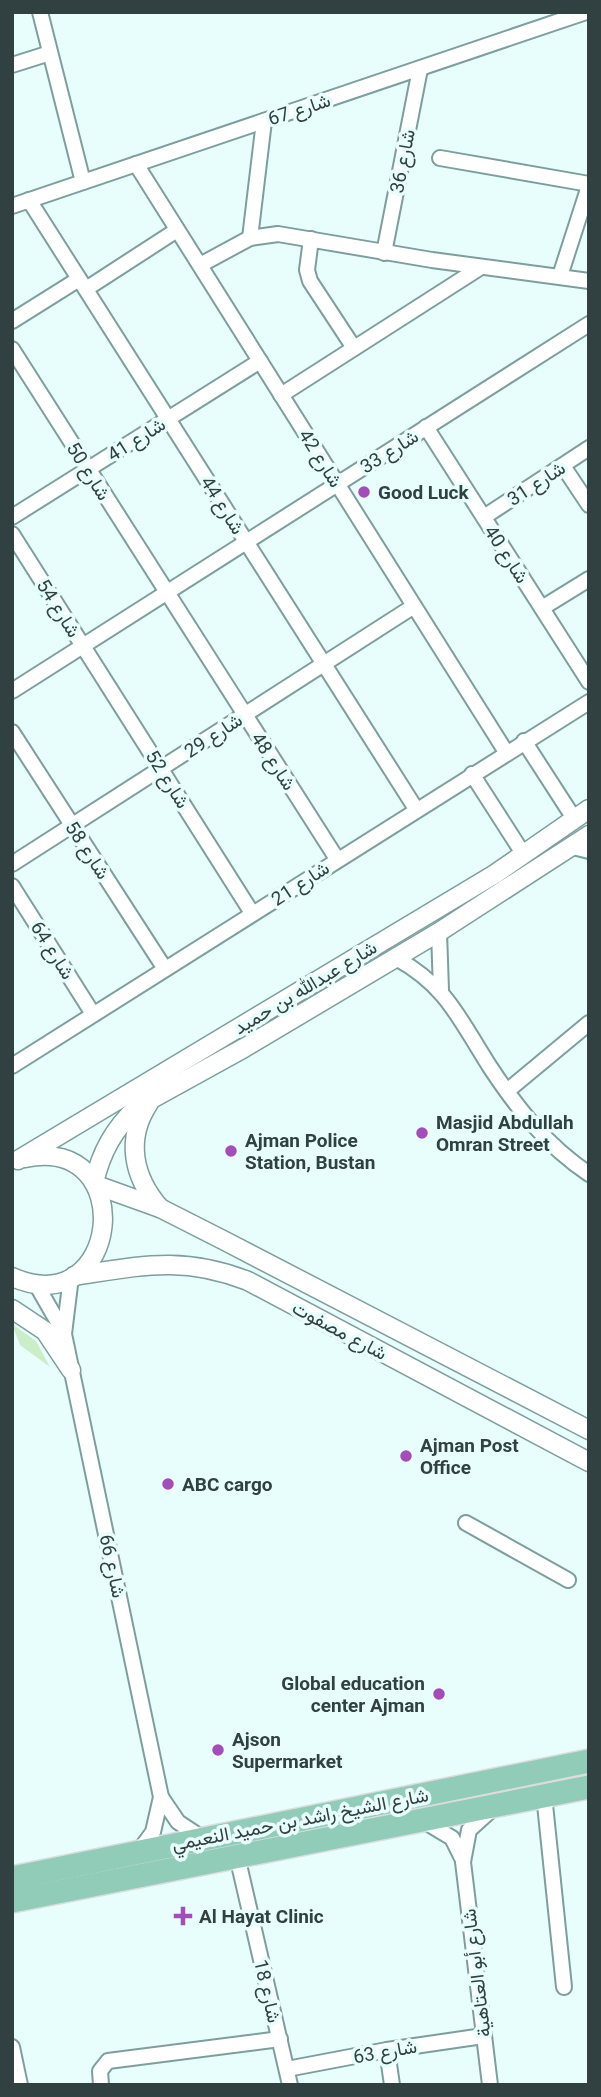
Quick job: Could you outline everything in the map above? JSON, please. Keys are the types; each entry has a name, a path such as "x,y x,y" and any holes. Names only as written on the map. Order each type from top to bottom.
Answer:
{"main road":[{"name":"شارع الشيخ راشد بن حميد النعيمي","path":"12,1878 589,1761"},
{"name":"شارع الشيخ راشد بن حميد النعيمي","path":"12,1901 589,1787"}],"street":[{"path":"40,12 83,182"},
{"name":"شارع 67","path":"12,206 586,12"},
{"path":"12,65 50,53"},
{"name":"شارع 36","path":"384,253 419,69"},
{"path":"250,237 264,121"},
{"path":"440,158 589,185 560,276"},
{"name":"شارع 42","path":"136,164 506,752"},
{"name":"شارع 44","path":"29,200 416,809"},
{"path":"12,321 177,230"},
{"path":"200,265 250,237 278,234 384,253 589,281"},
{"path":"311,239 307,270 310,281 354,348"},
{"path":"281,395 481,267"},
{"name":"شارع 33","path":"12,691 589,324"},
{"name":"شارع 50","path":"12,349 166,592"},
{"name":"شارع 41","path":"12,517 260,361"},
{"name":"شارع 40","path":"426,427 589,682"},
{"name":"شارع 31","path":"484,517 589,448"},
{"path":"562,466 589,505"},
{"name":"شارع 54","path":"12,534 83,646"},
{"path":"542,608 589,579"},
{"name":"شارع 48","path":"166,592 337,859"},
{"name":"شارع 29","path":"12,864 414,606"},
{"name":"شارع 52","path":"83,646 252,913"},
{"name":"شارع 21","path":"12,1066 589,702"},
{"name":"شارع 58","path":"12,732 164,969"},
{"path":"524,741 582,814"},
{"path":"472,774 524,855"},
{"name":"شارع عبدالله بن حميد","path":"15,1161 524,855 582,814"},
{"name":"شارع عبدالله بن حميد","path":"95,1184 104,1149 113,1133 124,1119 152,1097 244,1048 581,849 589,835"},
{"name":"شارع 64","path":"12,886 93,1014"},
{"path":"439,932 441,990"},
{"path":"396,958 441,990 507,1091 543,1136 589,1174"},
{"path":"507,1091 589,1023"},
{"path":"152,1097 143,1112 134,1146 140,1180 160,1208"},
{"name":"شارع مصفوت","path":"15,1161 39,1156 60,1158 79,1168 95,1184 160,1208 589,1430"},
{"path":"72,1277 98,1251 104,1235 104,1209 95,1184"},
{"name":"شارع مصفوت","path":"12,1293 34,1284 60,1282 72,1277 159,1263 216,1269 248,1281 589,1462"},
{"path":"12,1277 34,1284"},
{"name":"شارع 66","path":"64,1335 72,1277"},
{"name":"شارع 66","path":"34,1284 64,1335 161,1797 178,1822 202,1838"},
{"path":"12,1309 45,1331 71,1370"},
{"path":"466,1523 568,1580"},
{"path":"544,1795 564,1987"},
{"name":"شارع 66","path":"139,1852 153,1832 161,1797"},
{"name":"شارع أبو العتاهية","path":"489,2085 463,1861 469,1830 501,1803"},
{"name":"شارع أبو العتاهية","path":"420,1819 452,1838 463,1861"},
{"name":"شارع 18","path":"237,1856 290,2085"},
{"name":"شارع 63","path":"286,2069 483,2036"},
{"path":"101,2085 100,2071 108,2061 280,2039"},
{"path":"12,2048 20,2085"},
{"path":"387,2050 392,2085"}],"green space":[{"path":"12,1324 36,1341 50,1367 20,1345"}],"place":[{"name":"Good Luck","path":"364,492"},
{"name":"Masjid Abdullah Omran Street","path":"422,1133"},
{"name":"Ajman Police Station, Bustan","path":"231,1151"},
{"name":"Ajman Post Office","path":"406,1456"},
{"name":"ABC cargo","path":"168,1484"},
{"name":"Global education center Ajman","path":"439,1694"},
{"name":"Ajson Supermarket","path":"218,1750"},
{"name":"Al Hayat Clinic","path":"183,1916"}]}
